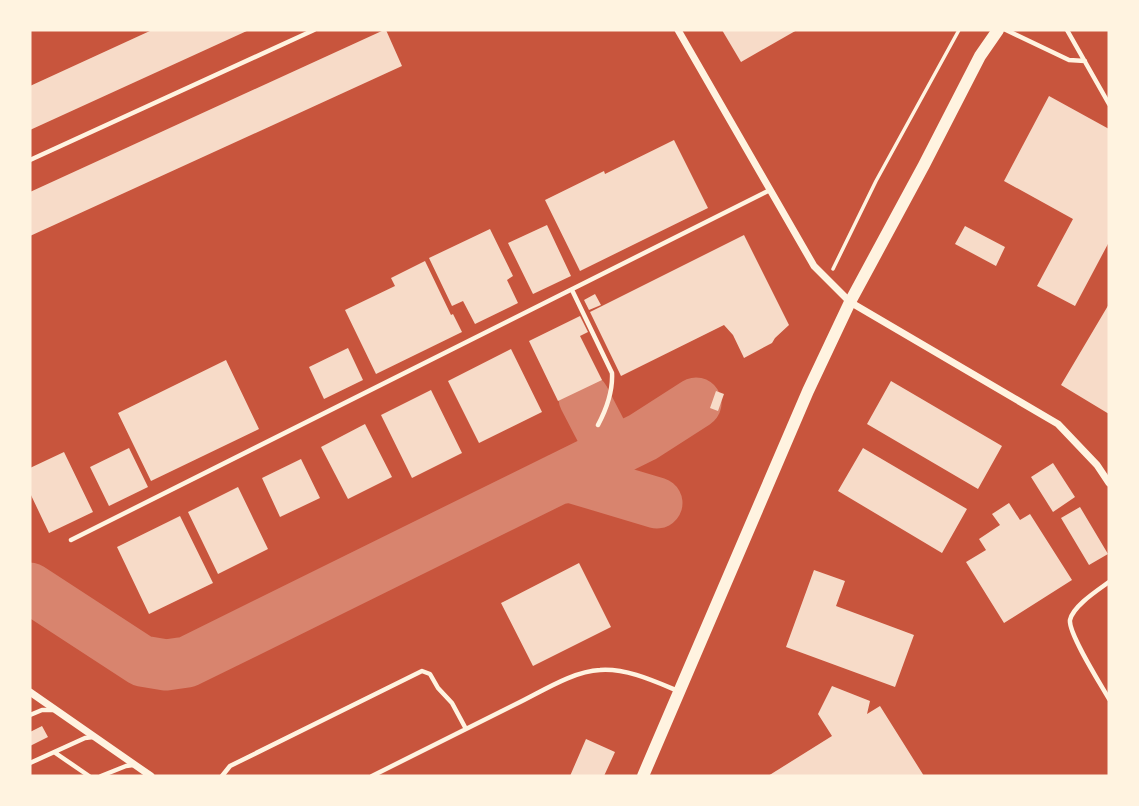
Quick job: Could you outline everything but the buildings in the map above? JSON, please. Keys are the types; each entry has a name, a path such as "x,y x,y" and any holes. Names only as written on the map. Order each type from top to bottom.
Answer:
{"street":[{"path":"678,30 811,262 850,302 1058,425 1097,466 1109,483"},
{"path":"643,776 808,391 850,302 980,56 998,30"},
{"path":"30,692 151,776"}],"lane":[{"path":"30,160 314,30"},
{"path":"1006,30 1069,60 1085,61"},
{"path":"1067,30 1109,104"},
{"path":"71,540 770,191"},
{"path":"572,290 612,373 613,388 598,425"},
{"path":"1109,582 1078,607 1070,620 1070,626 1109,699"},
{"path":"372,776 573,677 594,670 620,671 678,691"},
{"path":"222,776 230,766 422,671 430,674 438,688 452,702 466,729"},
{"path":"30,715 42,710 57,711"},
{"path":"30,763 86,738 98,739"},
{"path":"54,752 89,776"},
{"path":"101,776 126,766 137,766"}],"path":[{"path":"828,278 876,181 959,30"}],"taxiway":[{"path":"584,398 612,452"},
{"path":"30,588 142,661 166,665 187,662 643,437 696,403"},
{"path":"558,479 570,477 657,503"}]}
